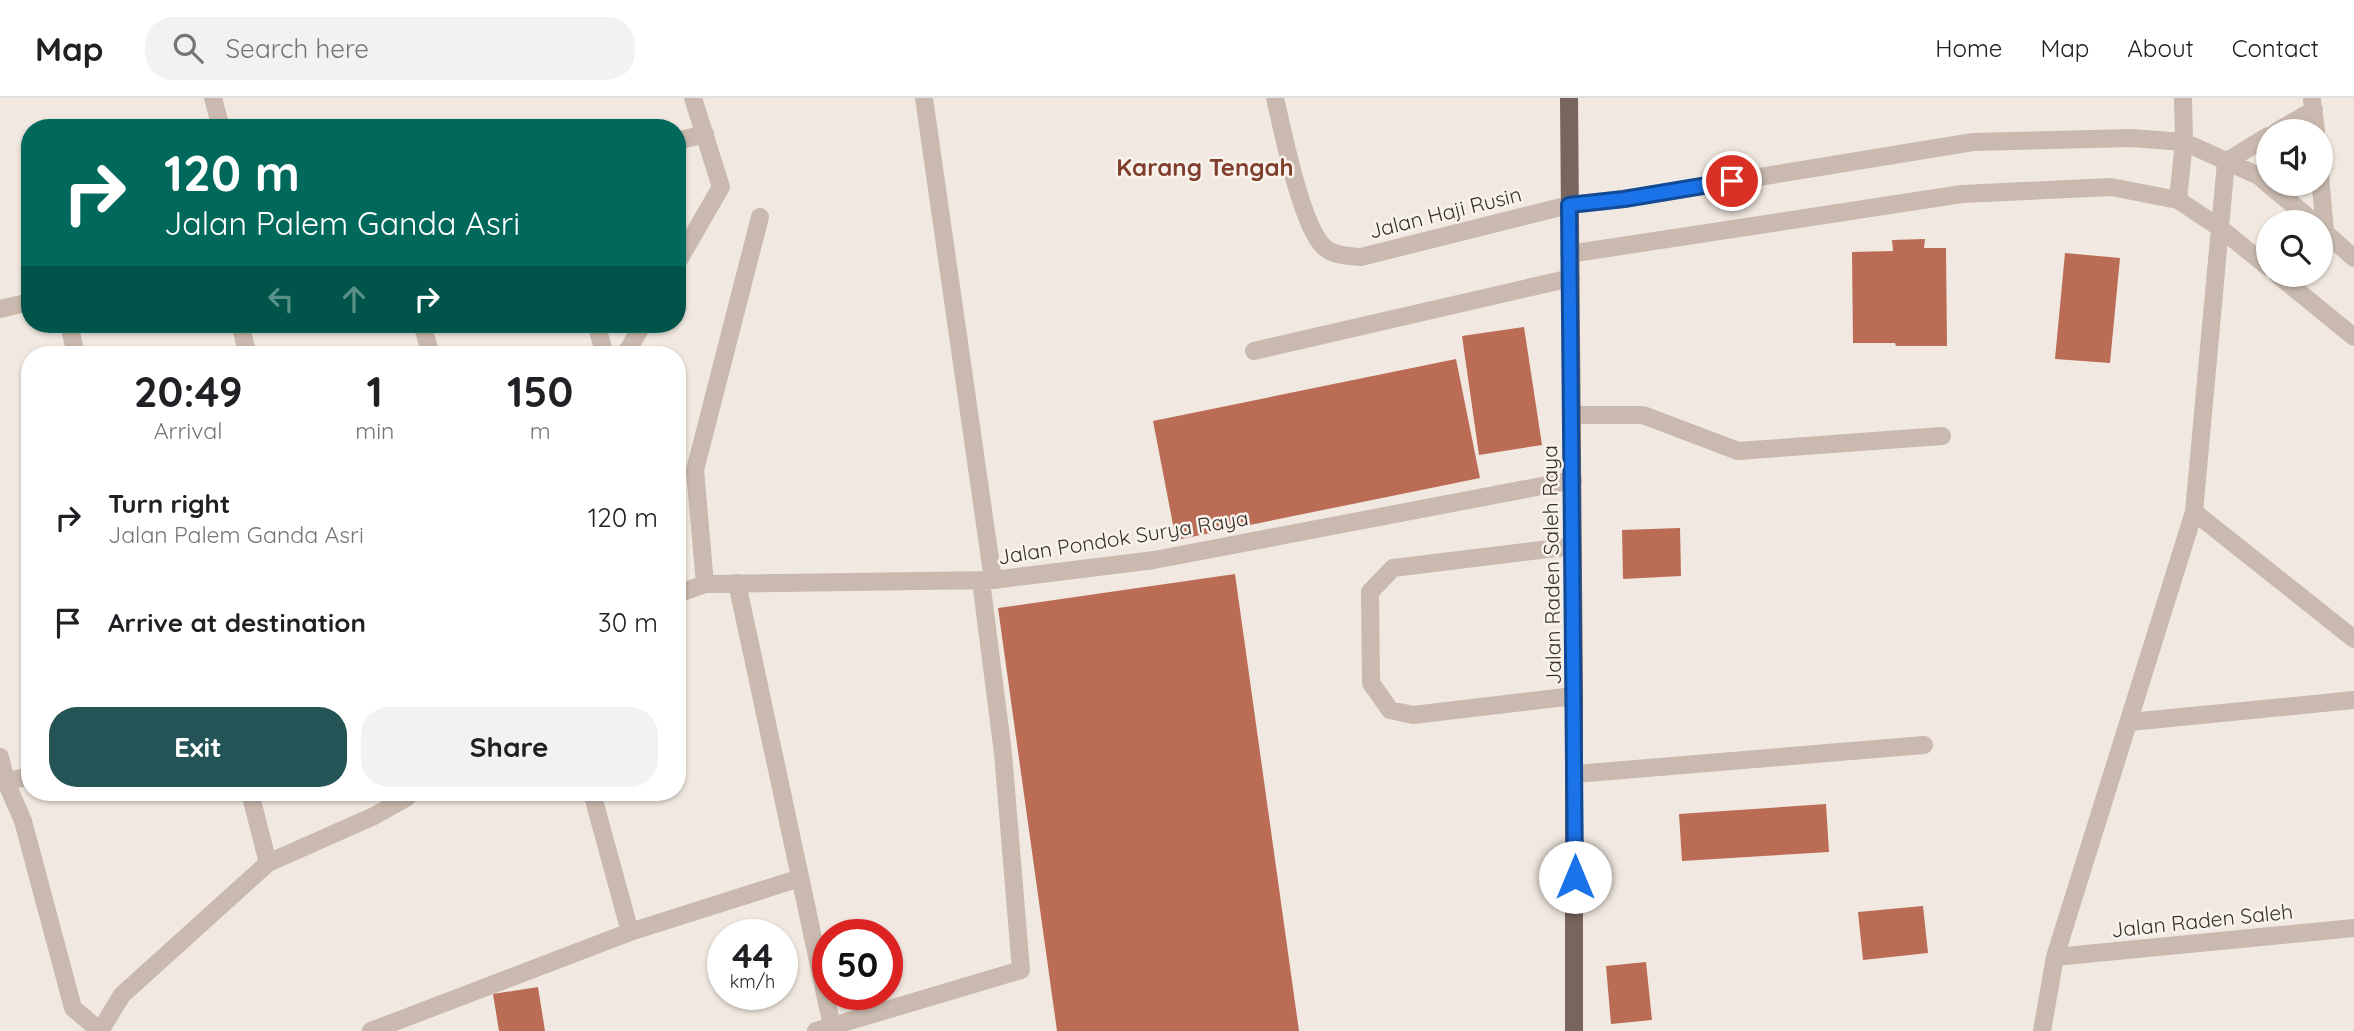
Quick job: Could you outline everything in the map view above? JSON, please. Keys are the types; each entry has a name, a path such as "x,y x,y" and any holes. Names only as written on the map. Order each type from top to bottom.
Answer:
{"main road":[{"name":"Jalan Raden Saleh Raya","path":"1570,98 1575,774 1574,1031"}],"street":[{"path":"213,98 218,119"},
{"path":"686,247 721,187 693,98"},
{"path":"737,583 800,878 827,1029 1021,970 987,581 924,98"},
{"name":"Jalan Haji Rusin","path":"1275,98 1295,181 1314,233 1326,249 1341,255 1361,257 1569,205 1638,197 1973,142 2131,138 2184,142"},
{"path":"2178,200 2184,142 2183,98"},
{"path":"2293,119 2313,104"},
{"path":"686,139 705,134"},
{"path":"2184,142 2256,175"},
{"path":"2226,162 2256,143"},
{"path":"2042,1031 2055,957 2194,512 2226,162"},
{"path":"1570,254 1962,194 2111,187 2178,200 2220,228 2256,257"},
{"path":"2283,196 2299,210"},
{"path":"705,583 695,470 760,217"},
{"path":"2333,239 2354,258"},
{"path":"1254,351 1571,278"},
{"path":"2293,287 2354,337"},
{"path":"0,309 21,304"},
{"path":"1572,415 1643,415 1738,451 1942,436"},
{"name":"Jalan Pondok Surya Raya","path":"686,590 705,583 987,581 1154,560 1573,480"},
{"path":"2194,512 2354,639"},
{"path":"1573,546 1394,568 1370,592 1371,683 1390,710 1413,715 1574,696"},
{"path":"2130,722 2354,700"},
{"path":"1575,774 1924,745"},
{"path":"0,757 3,783 23,821 73,1008 100,1031 122,995 268,863 374,816 401,801"},
{"path":"3,783 21,778"},
{"path":"252,801 268,863"},
{"path":"594,801 630,932"},
{"path":"370,1031 630,932 800,878"},
{"name":"Jalan Raden Saleh","path":"2055,957 2354,928"}],"building":[{"path":"1925,239 1924,248 1946,248 1947,346 1853,343 1852,252 1893,251 1892,240"},
{"path":"2065,253 2120,258 2110,363 2055,359"},
{"path":"1524,327 1542,445 1479,455 1462,336"},
{"path":"1456,359 1480,478 1176,540 1153,421"},
{"path":"1680,528 1681,576 1623,579 1622,530"},
{"path":"1235,574 1299,1031 1057,1031 998,608"},
{"path":"1826,804 1829,852 1682,861 1679,814"},
{"path":"1923,906 1928,953 1863,960 1858,912"},
{"path":"1646,962 1652,1020 1611,1024 1606,966"},
{"path":"538,987 545,1031 499,1031 493,994"}],"district":[{"name":"Karang Tengah","path":"1205,167"}],"route":[{"path":"1575,877 1569,205 1732,181"}]}
